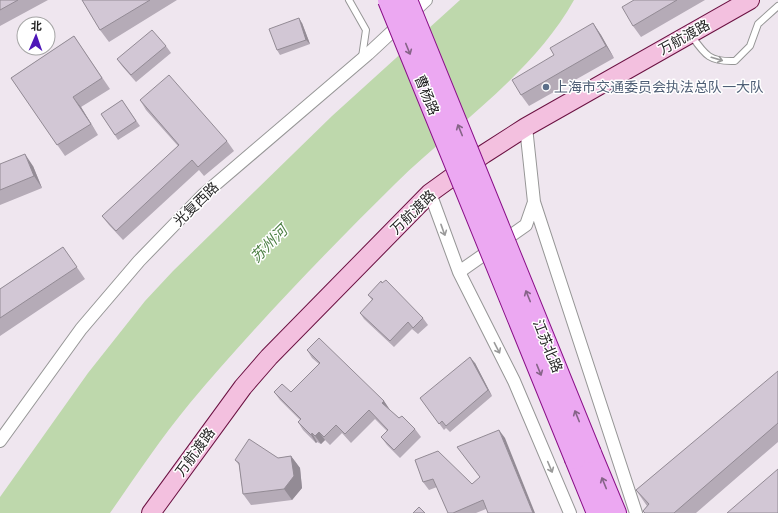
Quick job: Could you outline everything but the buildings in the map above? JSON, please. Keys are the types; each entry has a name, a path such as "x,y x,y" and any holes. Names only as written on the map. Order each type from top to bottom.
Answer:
{"main road":[{"name":"曹杨路","path":"388,0 473,185"},
{"name":"曹杨路","path":"407,0 473,185"},
{"name":"江苏北路","path":"473,185 583,456 616,513"},
{"name":"江苏北路","path":"583,456 597,513"}],"street":[{"name":"光复西路","path":"0,441 81,329 139,260 203,195 361,60 426,0"},
{"name":"万航渡路","path":"151,513 243,387 275,351 430,193 484,154 526,127 690,34 739,4"},
{"path":"526,127 534,202 636,513"},
{"path":"430,193 459,272 514,381 570,513"},
{"path":"459,272 526,225 534,202"}],"lane":[{"path":"349,0 366,30 361,60"},
{"path":"690,34 705,55 720,61 735,61 750,46 758,24 778,6"}],"water":[{"name":"苏州河","path":"460,0 574,0 557,27 515,76 395,184 264,319 179,416 110,513 0,513 0,497 88,373 145,301 173,271 332,116"}],"place":[{"name":"上海市交通委员会执法总队一大队","path":"546,87"}]}
